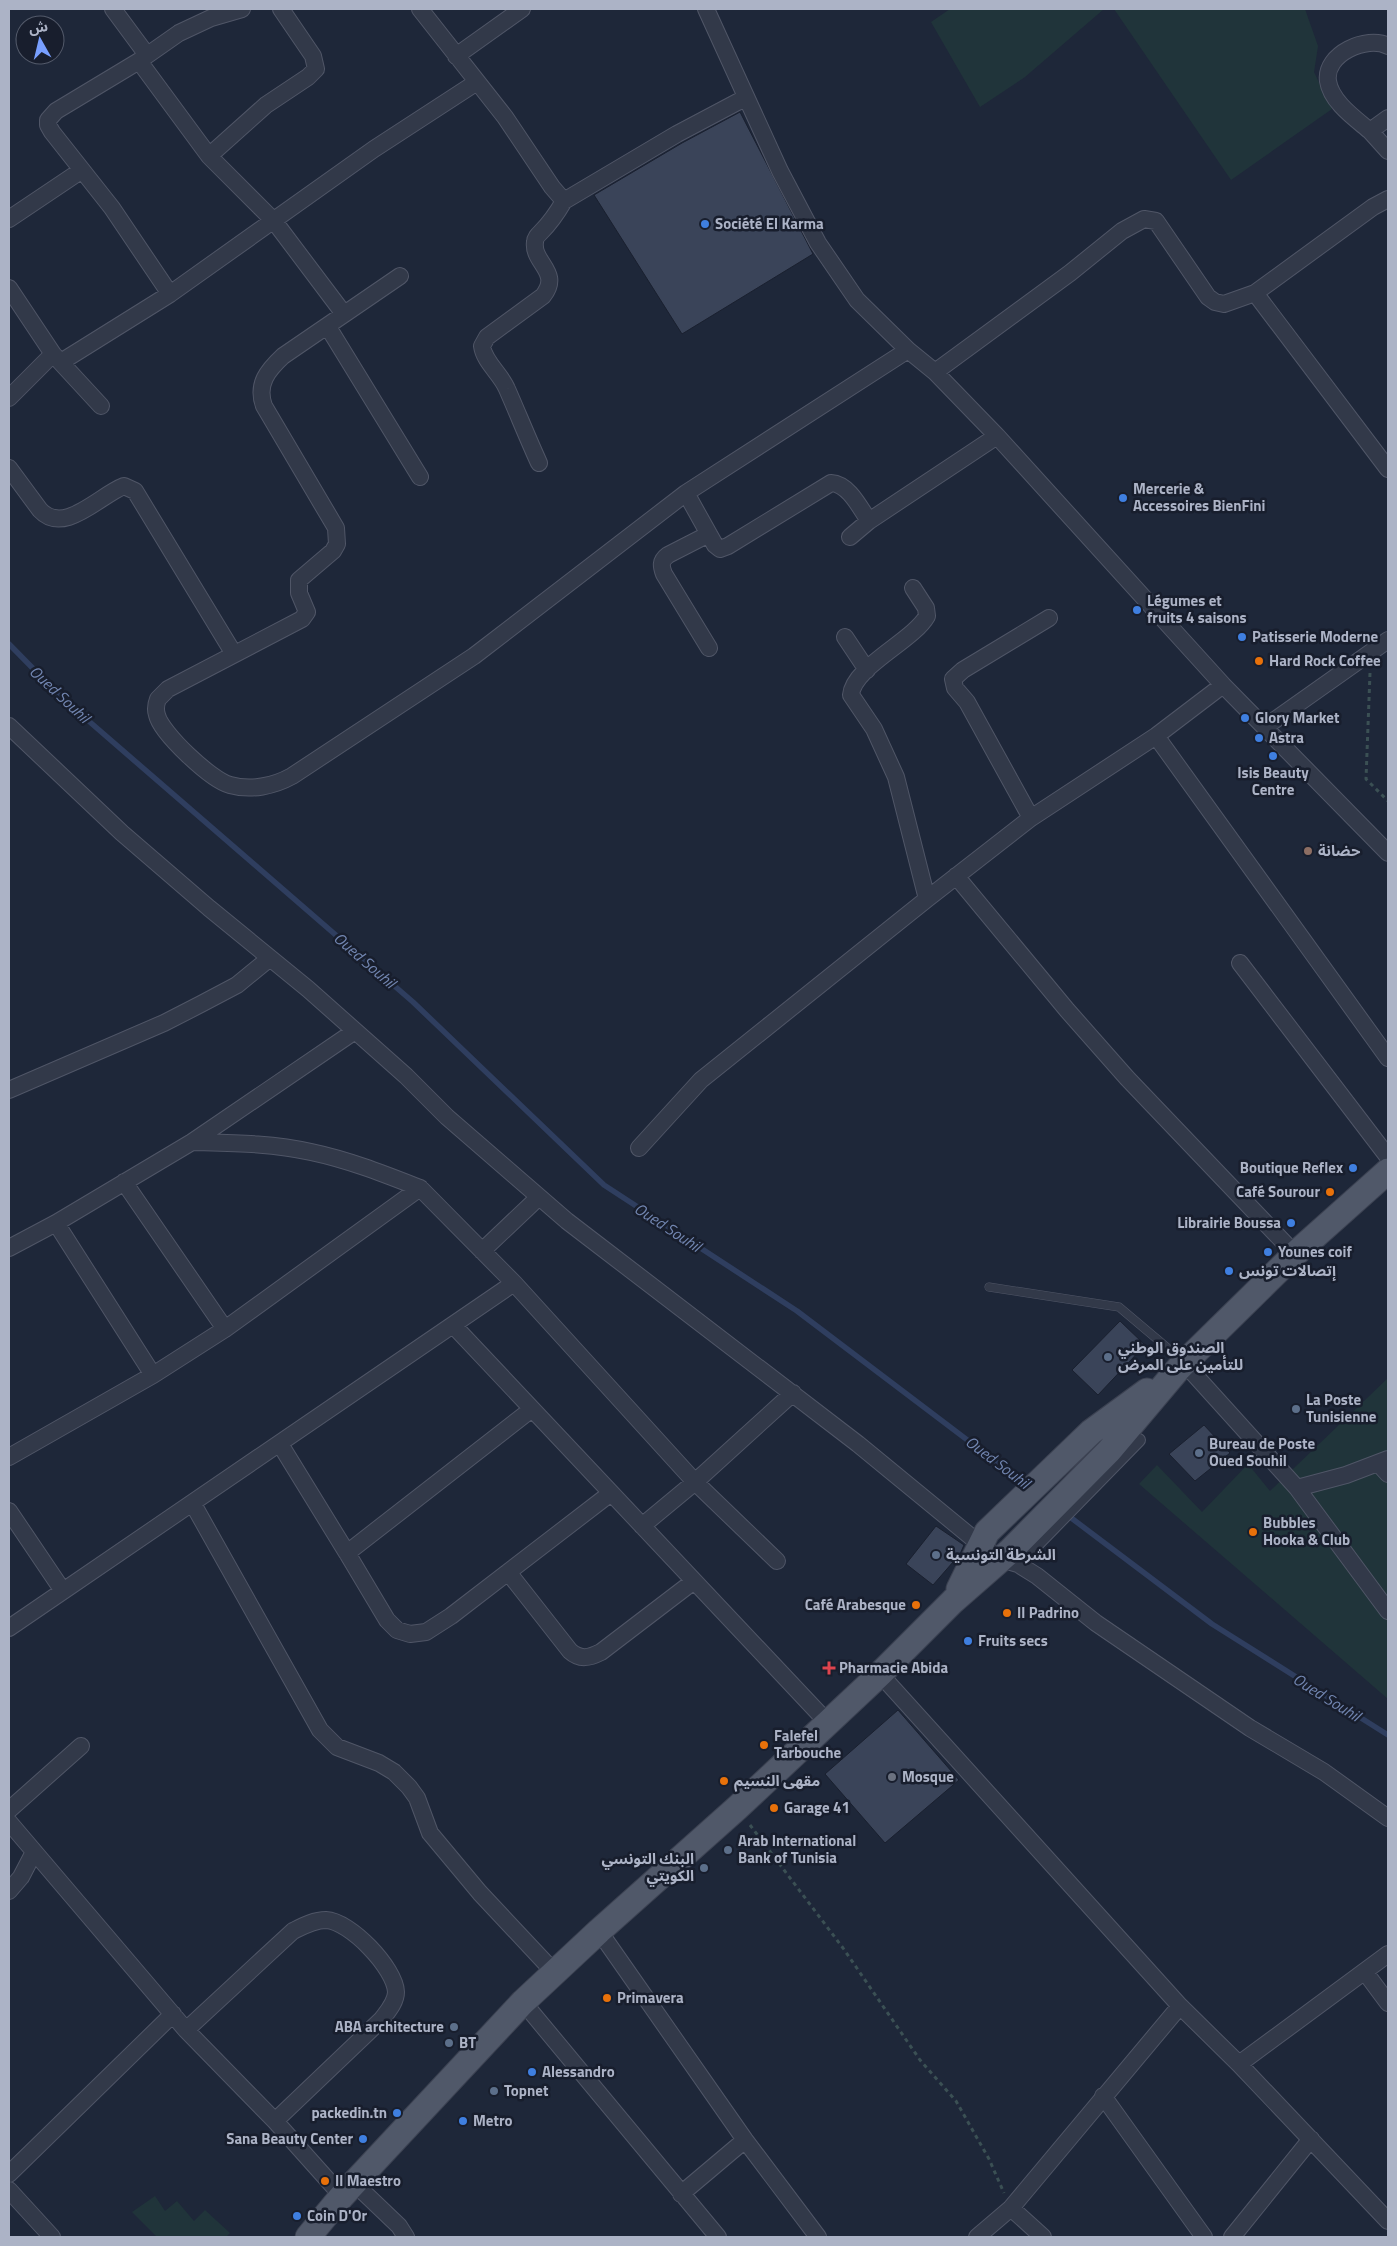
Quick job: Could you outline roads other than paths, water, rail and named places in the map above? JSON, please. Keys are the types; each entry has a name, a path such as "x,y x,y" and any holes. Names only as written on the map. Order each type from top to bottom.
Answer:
{"main road":[{"path":"308,2237 348,2190 523,2002 599,1930 737,1808 880,1674 1004,1551 1109,1451 1182,1365 1295,1254 1388,1171"},
{"path":"1004,1551 1091,1432 1182,1365"}],"street":[{"path":"113,9 143,58 209,156 274,221 344,314"},
{"path":"170,294 112,208 52,132 48,125 48,120 56,111 193,26 242,9"},
{"path":"209,156 266,105 308,77 316,69 313,56 281,9"},
{"path":"420,9 505,117 552,187 564,201"},
{"path":"456,56 522,9"},
{"path":"706,9 745,98 780,171 818,244 857,300 908,350 935,372 997,436 1223,685 1388,853"},
{"path":"1388,46 1384,44 1365,44 1345,51 1331,64 1327,81 1334,96 1388,151"},
{"path":"9,398 57,358 170,294 374,149 476,82"},
{"path":"540,463 515,410 507,388 485,356 482,346 487,337 542,296 548,289 550,282 547,271 536,249 535,241 538,235 555,217 564,201 677,134 745,98"},
{"path":"1370,131 1388,118"},
{"path":"9,219 82,170"},
{"path":"935,372 1070,273 1122,231 1144,219 1156,221 1208,297 1215,302 1224,304 1255,293 1388,199"},
{"path":"400,276 283,356 273,365 262,382 260,391 264,406 336,528 337,544 333,551 299,580 297,587 306,607 306,616 168,690 158,699 156,714 168,735 211,776 228,785 244,788 279,783 474,656 686,493 908,350"},
{"path":"9,288 57,358 101,406"},
{"path":"1255,293 1388,469"},
{"path":"328,327 420,477"},
{"path":"850,537 869,521 997,436"},
{"path":"9,468 40,510 46,516 53,518 72,516 124,486 135,491 234,654"},
{"path":"686,493 718,548 728,546 831,483 838,483 848,491 869,521"},
{"path":"710,534 668,555 663,559 661,566 664,574 710,648"},
{"path":"913,588 926,608 927,616 867,670 851,689 851,695 874,729 896,777 927,899"},
{"path":"1031,818 967,702 955,688 953,679 963,670 1049,618"},
{"path":"845,637 867,670"},
{"path":"1264,727 1388,640"},
{"path":"639,1148 701,1080 956,876 1031,818 1156,736 1223,685"},
{"path":"9,726 122,833 209,908 308,989 406,1076 447,1117 567,1221 902,1478 1004,1551 1096,1623 1250,1728 1324,1772 1388,1818"},
{"path":"1156,736 1388,1058"},
{"path":"956,876 1061,1003 1127,1078 1295,1254"},
{"path":"9,1090 164,1023 202,1004 237,985 270,958"},
{"path":"1240,963 1388,1157"},
{"path":"9,1248 56,1223 192,1142 355,1031"},
{"path":"192,1142 252,1144 310,1151 363,1166 420,1188 514,1283 695,1482 777,1562"},
{"path":"124,1182 225,1329"},
{"path":"9,1456 153,1375 225,1329 420,1188"},
{"path":"482,1251 540,1197"},
{"path":"56,1223 153,1375"},
{"path":"9,1628 514,1283"},
{"path":"453,1325 828,1723"},
{"path":"1182,1365 1297,1488 1388,1611"},
{"path":"642,1526 695,1482 793,1393"},
{"path":"347,1553 532,1409"},
{"path":"1004,1551 1139,1440"},
{"path":"280,1444 387,1620 397,1630 410,1634 426,1632 451,1616 611,1492"},
{"path":"1297,1488 1385,1465"},
{"path":"193,1504 320,1730 337,1747 379,1763 394,1772 409,1787 417,1798 430,1833 480,1893 554,1972"},
{"path":"9,1511 63,1591"},
{"path":"508,1572 570,1651 576,1656 584,1658 601,1652 694,1581"},
{"path":"880,1674 1180,2006 1239,2064 1388,2221"},
{"path":"9,1810 81,1746"},
{"path":"9,1822 186,2030 276,2121 348,2190 399,2226 406,2237"},
{"path":"9,1891 21,1877 34,1852"},
{"path":"186,2030 293,1931 308,1923 326,1920 343,1925 358,1937 389,1970 395,1982 396,1994 391,2007 382,2019 276,2121"},
{"path":"599,1930 745,2140 818,2237"},
{"path":"1239,2064 1388,1954"},
{"path":"1365,1972 1388,2003"},
{"path":"523,2002 718,2237"},
{"path":"977,2237 1011,2208 1180,2006"},
{"path":"9,2174 172,2014"},
{"path":"1103,2096 1204,2237"},
{"path":"1232,2237 1311,2139"},
{"path":"681,2194 745,2140"},
{"path":"9,2190 52,2237"},
{"path":"1011,2208 1043,2237"}],"lane":[{"path":"989,1287 1119,1307 1182,1365"}],"waterway":[{"name":"Oued Souhil","path":"9,644 61,697 413,1002 604,1185 797,1311 1028,1486"},
{"name":"Oued Souhil","path":"1066,1514 1212,1624 1388,1735"}],"place":[{"name":"Société El Karma","path":"705,224"},
{"name":"Mercerie & Accessoires BienFini","path":"1123,498"},
{"name":"Légumes et fruits 4 saisons","path":"1137,610"},
{"name":"Patisserie Moderne","path":"1242,637"},
{"name":"Hard Rock Coffee","path":"1259,661"},
{"name":"Glory Market","path":"1245,718"},
{"name":"Astra","path":"1259,738"},
{"name":"Isis Beauty Centre","path":"1273,756"},
{"name":"حضانة","path":"1308,851"},
{"name":"Boutique Reflex","path":"1353,1168"},
{"name":"Café Sourour","path":"1330,1192"},
{"name":"Librairie Boussa","path":"1291,1223"},
{"name":"Younes coif","path":"1268,1252"},
{"name":"إتصالات تونس","path":"1229,1271"},
{"name":"الصندوق الوطني للتأمين على المرض","path":"1108,1357"},
{"name":"La Poste Tunisienne","path":"1296,1409"},
{"name":"Bureau de Poste Oued Souhil","path":"1199,1453"},
{"name":"Bubbles Hooka & Club","path":"1253,1532"},
{"name":"الشرطة التونسية","path":"936,1555"},
{"name":"Café Arabesque","path":"916,1605"},
{"name":"Il Padrino","path":"1007,1613"},
{"name":"Fruits secs","path":"968,1641"},
{"name":"Pharmacie Abida","path":"829,1668"},
{"name":"Falefel Tarbouche","path":"764,1745"},
{"name":"Mosque","path":"892,1777"},
{"name":"مقهى النسيم","path":"724,1781"},
{"name":"Garage 41","path":"774,1808"},
{"name":"Arab International Bank of Tunisia","path":"728,1850"},
{"name":"البنك التونسي الكويتي","path":"704,1868"},
{"name":"Primavera","path":"607,1998"},
{"name":"ABA architecture","path":"454,2027"},
{"name":"BT","path":"449,2043"},
{"name":"Alessandro","path":"532,2072"},
{"name":"Topnet","path":"494,2091"},
{"name":"packedin.tn","path":"397,2113"},
{"name":"Metro","path":"463,2121"},
{"name":"Sana Beauty Center","path":"363,2139"},
{"name":"Il Maestro","path":"325,2181"},
{"name":"Coin D'Or","path":"297,2216"}]}
